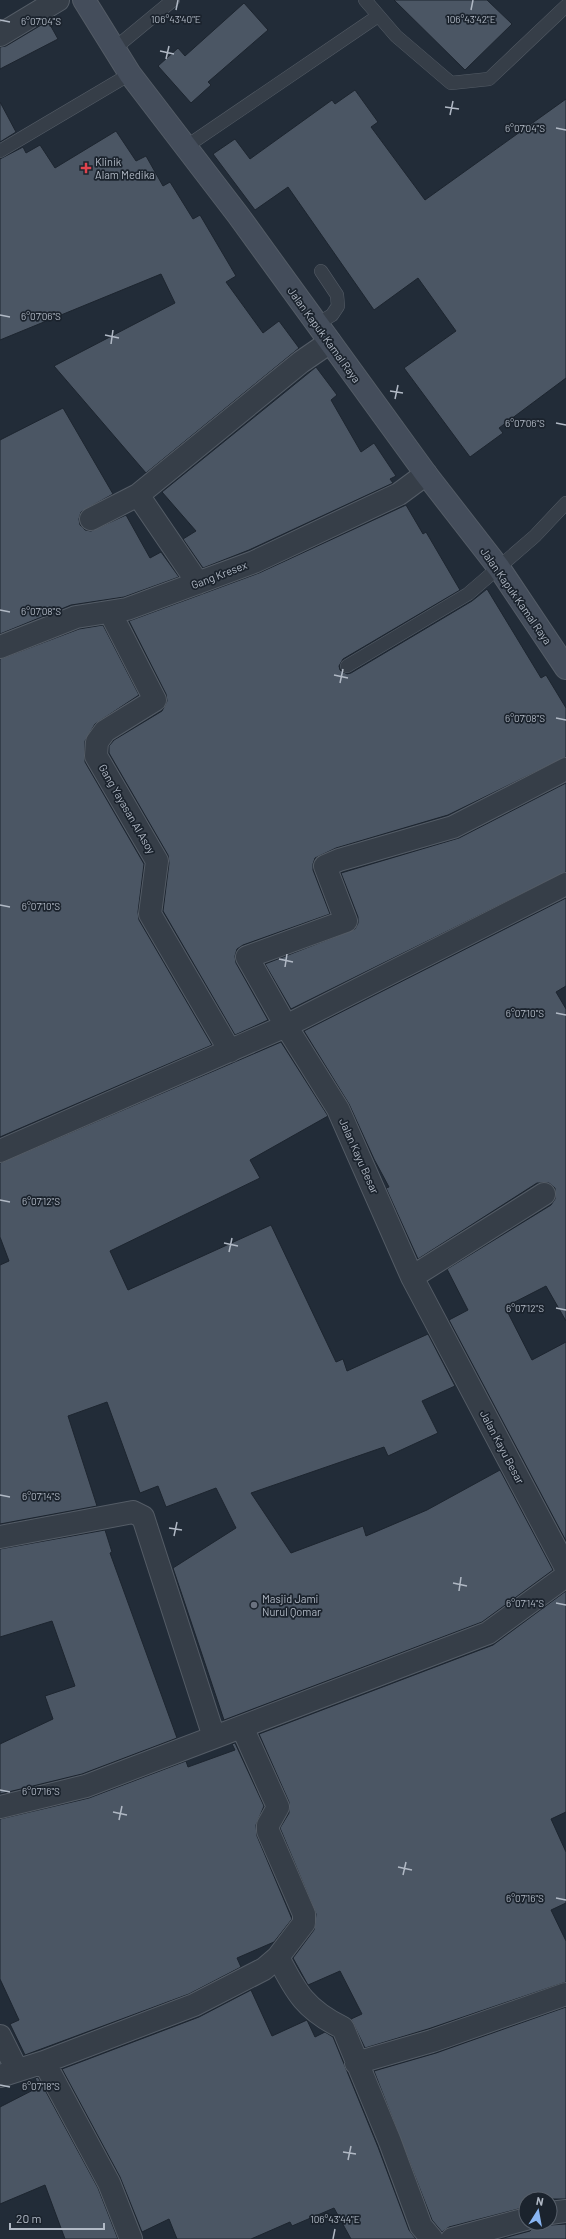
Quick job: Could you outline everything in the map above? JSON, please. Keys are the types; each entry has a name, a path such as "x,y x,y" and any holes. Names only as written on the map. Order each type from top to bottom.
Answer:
{"main road":[{"name":"Jalan Kapuk Kamal Raya","path":"84,0 130,74 187,146 426,474 499,568 566,668"}],"street":[{"path":"0,35 58,0"},
{"path":"91,519 138,495 301,362 330,342"},
{"name":"Gang Kresex","path":"0,647 76,617 127,609 254,562 399,494 426,474"},
{"path":"138,495 198,583"},
{"name":"Gang Yayasan Al Asoy","path":"110,612 155,700 105,731 97,742 96,756 157,861 150,914 230,1051"},
{"name":"Jalan Kayu Besar","path":"566,769 453,827 339,860 325,866 346,921 247,957 286,1026 338,1110 412,1278 566,1568"},
{"path":"0,1151 286,1026 566,884"},
{"path":"412,1278 544,1194"},
{"path":"0,1537 133,1512 143,1517 214,1737"},
{"path":"0,1807 86,1786 156,1761 214,1737 488,1633 566,1576"},
{"path":"0,2036 8,2073 44,2062 194,2005 264,1969 278,1957 304,1923 304,1914 268,1831 268,1825 278,1807 242,1727"},
{"path":"278,1957 296,1992 319,2015 343,2028 356,2063 390,2142 421,2226 432,2239"},
{"path":"356,2063 432,2041 566,1994"},
{"path":"44,2062 109,2183 131,2239"},
{"path":"452,2239 518,2221"}],"lane":[{"path":"115,48 173,0"},
{"path":"365,0 396,36 451,83 489,79 566,6"},
{"path":"187,146 378,16"},
{"path":"0,151 130,74"},
{"path":"317,324 332,315 338,306 337,295 321,271"},
{"path":"347,666 468,594 535,536 566,503"}],"building":[{"path":"394,0 487,0 512,24 465,70"},
{"path":"244,3 268,30 208,82 211,85 191,103 158,66 178,48 185,56"},
{"path":"48,21 58,39 0,69 0,47 6,46"},
{"path":"355,90 378,122 371,127 425,200 566,99 566,378 499,428 503,433 470,457 404,368 456,331 418,278 374,310 288,187 255,210 213,154 235,139 250,159 332,100 335,104"},
{"path":"0,102 16,132 0,142"},
{"path":"116,131 136,161 146,156 163,186 170,182 193,219 200,215 236,276 226,282 263,333 279,321 299,348 146,473 54,366 175,303 161,274 0,340 0,159 23,147 26,153 40,145 55,168"},
{"path":"316,367 337,395 331,400 361,452 374,443 396,476 390,479 393,483 249,550 203,568 183,539 196,531 162,492"},
{"path":"63,408 113,494 81,512 79,519 80,525 85,530 91,531 126,515 150,558 161,552 179,577 124,597 71,605 0,634 0,440"},
{"path":"406,505 423,534 426,532 460,590 343,659 339,666 340,670 347,674 351,673 472,601 487,589 541,678 546,675 566,708 566,757 448,815 336,848 315,858 313,870 330,914 243,945 237,949 235,956 236,963 268,1020 235,1035 163,911 169,863 168,855 109,753 109,746 114,740 162,711 167,701 166,694 129,621 259,573"},
{"path":"103,625 139,695 95,724 85,741 85,762 144,864 138,912 139,920 212,1045 0,1137 0,659 79,629"},
{"path":"566,783 566,872 291,1009 265,964 355,929 358,923 358,917 341,873 459,838"},
{"path":"566,898 566,986 556,992 566,1009 566,1321 546,1286 505,1307 532,1360 566,1342 566,1541 449,1320 468,1310 447,1269 551,1205 555,1199 555,1188 549,1183 537,1183 418,1259 386,1188 389,1187 374,1159 349,1104 304,1031"},
{"path":"281,1042 328,1116 250,1160 260,1178 110,1251 128,1290 271,1225 336,1362 343,1359 347,1371 428,1334 455,1386 422,1401 438,1433 388,1456 384,1447 251,1493 291,1553 363,1526 366,1536 427,1510 500,1470 553,1570 482,1622 224,1720 173,1568 236,1528 216,1488 166,1507 158,1486 140,1493 107,1402 68,1416 97,1506 0,1524 0,1265 9,1261 0,1237 0,1163"},
{"path":"105,1530 112,1552 110,1553 177,1738 82,1774 0,1794 0,1744 53,1719 45,1696 75,1686 52,1621 0,1637 0,1549"},
{"path":"566,1591 566,1812 551,1819 566,1852 566,1903 551,1910 566,1941 566,1982 428,2029 365,2048 351,2019 362,2014 340,1971 308,1985 293,1958 314,1930 316,1914 280,1828 289,1813 289,1802 259,1734 493,1645"},
{"path":"235,1743 264,1806 256,1825 257,1836 292,1919 274,1942 237,1958 241,1967 189,1994 25,2055 10,2024 19,2020 0,1979 0,1819 89,1798 186,1761 188,1767 235,1750 232,1744"},
{"path":"251,1990 272,2036 307,2020 315,2037 325,2032 333,2037 378,2147 409,2230 416,2239 351,2239 334,2208 292,2226 290,2222 251,2239 177,2239 169,2219 142,2232 120,2177 62,2069 199,2017"},
{"path":"566,2007 566,2199 558,2199 558,2191 518,2191 518,2209 449,2227 442,2232 432,2220 374,2071 436,2053"},
{"path":"38,2077 98,2188 118,2239 65,2239 45,2185 0,2204 0,2107 39,2087 35,2078"},
{"path":"566,2224 566,2239 500,2239 530,2231 558,2231 558,2225"}],"place":[{"name":"Klinik Alam Medika","path":"86,168"},
{"name":"Masjid Jami Nurul Qomar","path":"254,1605"}]}
